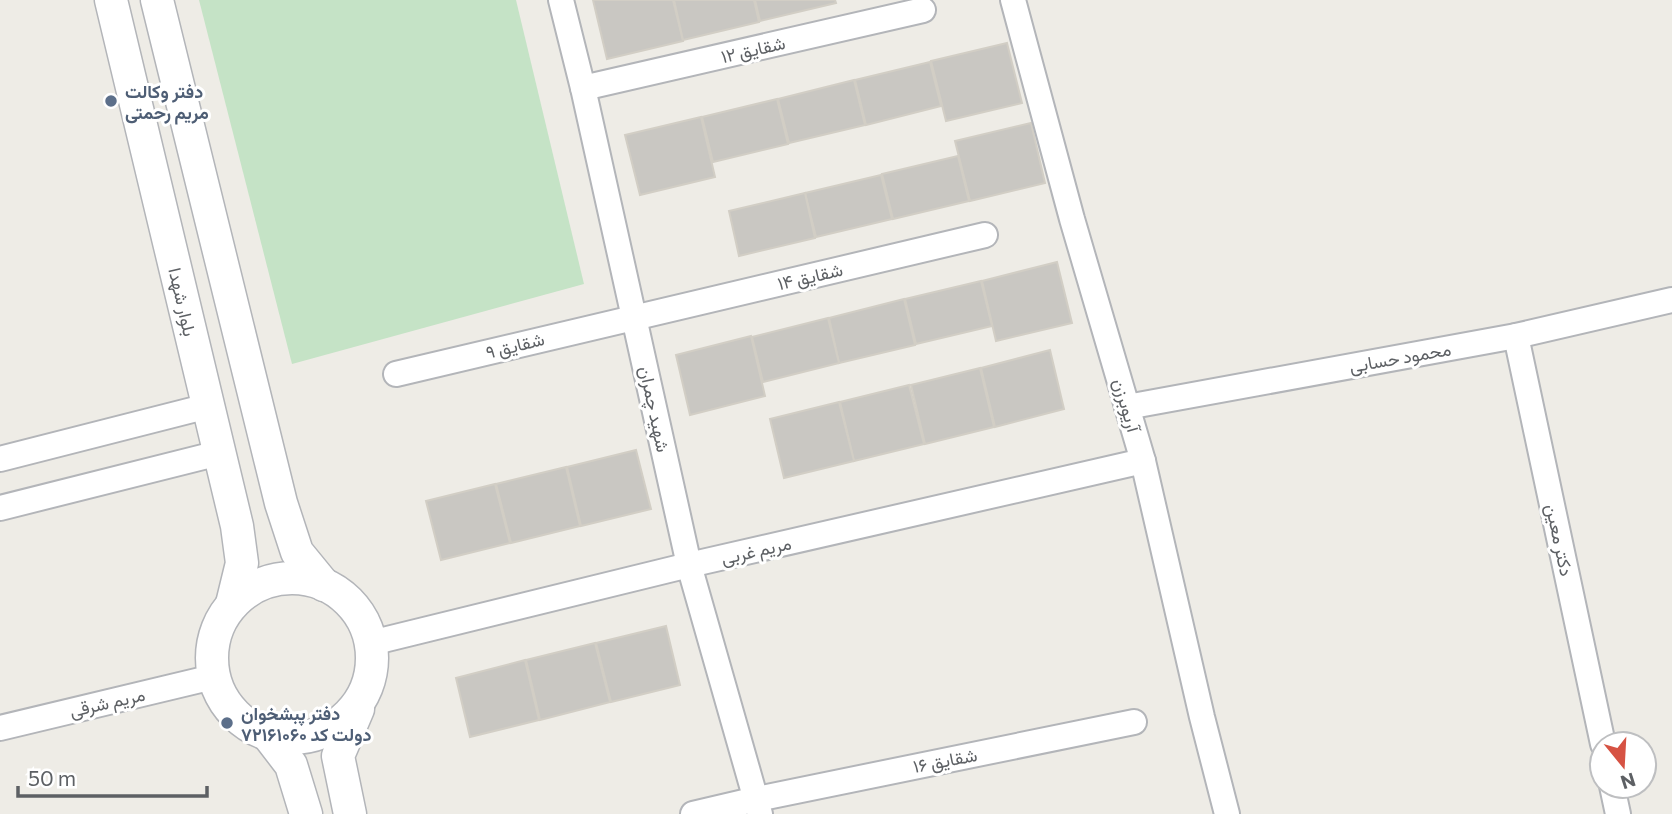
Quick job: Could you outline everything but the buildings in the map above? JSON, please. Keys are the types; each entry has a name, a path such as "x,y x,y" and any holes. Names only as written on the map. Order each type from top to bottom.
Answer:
{"street":[{"name":"بلوار شهدا","path":"111,0 237,526 242,563 232,604"},
{"path":"157,0 281,503 297,552 324,585"},
{"name":"شهید چمران","path":"561,0 689,565 758,806"},
{"name":"آریوبرزن","path":"1013,0 1072,219 1143,461 1227,814"},
{"name":"شقایق ۱۲","path":"583,88 923,10"},
{"name":"شقایق ۱۴","path":"634,317 985,235"},
{"name":"محمود حسابی","path":"1128,407 1516,336 1672,300"},
{"name":"شقایق ۹","path":"396,374 634,317"},
{"name":"دکتر معین","path":"1516,336 1600,730"},
{"path":"0,458 208,407"},
{"path":"0,508 219,453"},
{"name":"مریم غربی","path":"371,643 689,565 1143,461"},
{"path":"350,814 338,756 363,697 371,670 371,643 361,618 345,598 324,585 300,579 275,580 252,589 232,604 219,625 212,650 213,677 225,702 243,722 268,735 295,739 322,733 345,718 363,697"},
{"name":"مریم شرقی","path":"0,728 213,677"},
{"name":"شقایق ۱۶","path":"693,814 758,806 1134,722"},
{"path":"268,735 292,765 306,814"}],"green space":[{"path":"199,0 516,0 584,284 292,364"}],"place":[{"name":"دفتر وکالت مریم رحمتی","path":"111,101"},
{"name":"دفتر پبشخوان دولت کد ۷۲۱۶۱۰۶۰","path":"227,723"}]}
